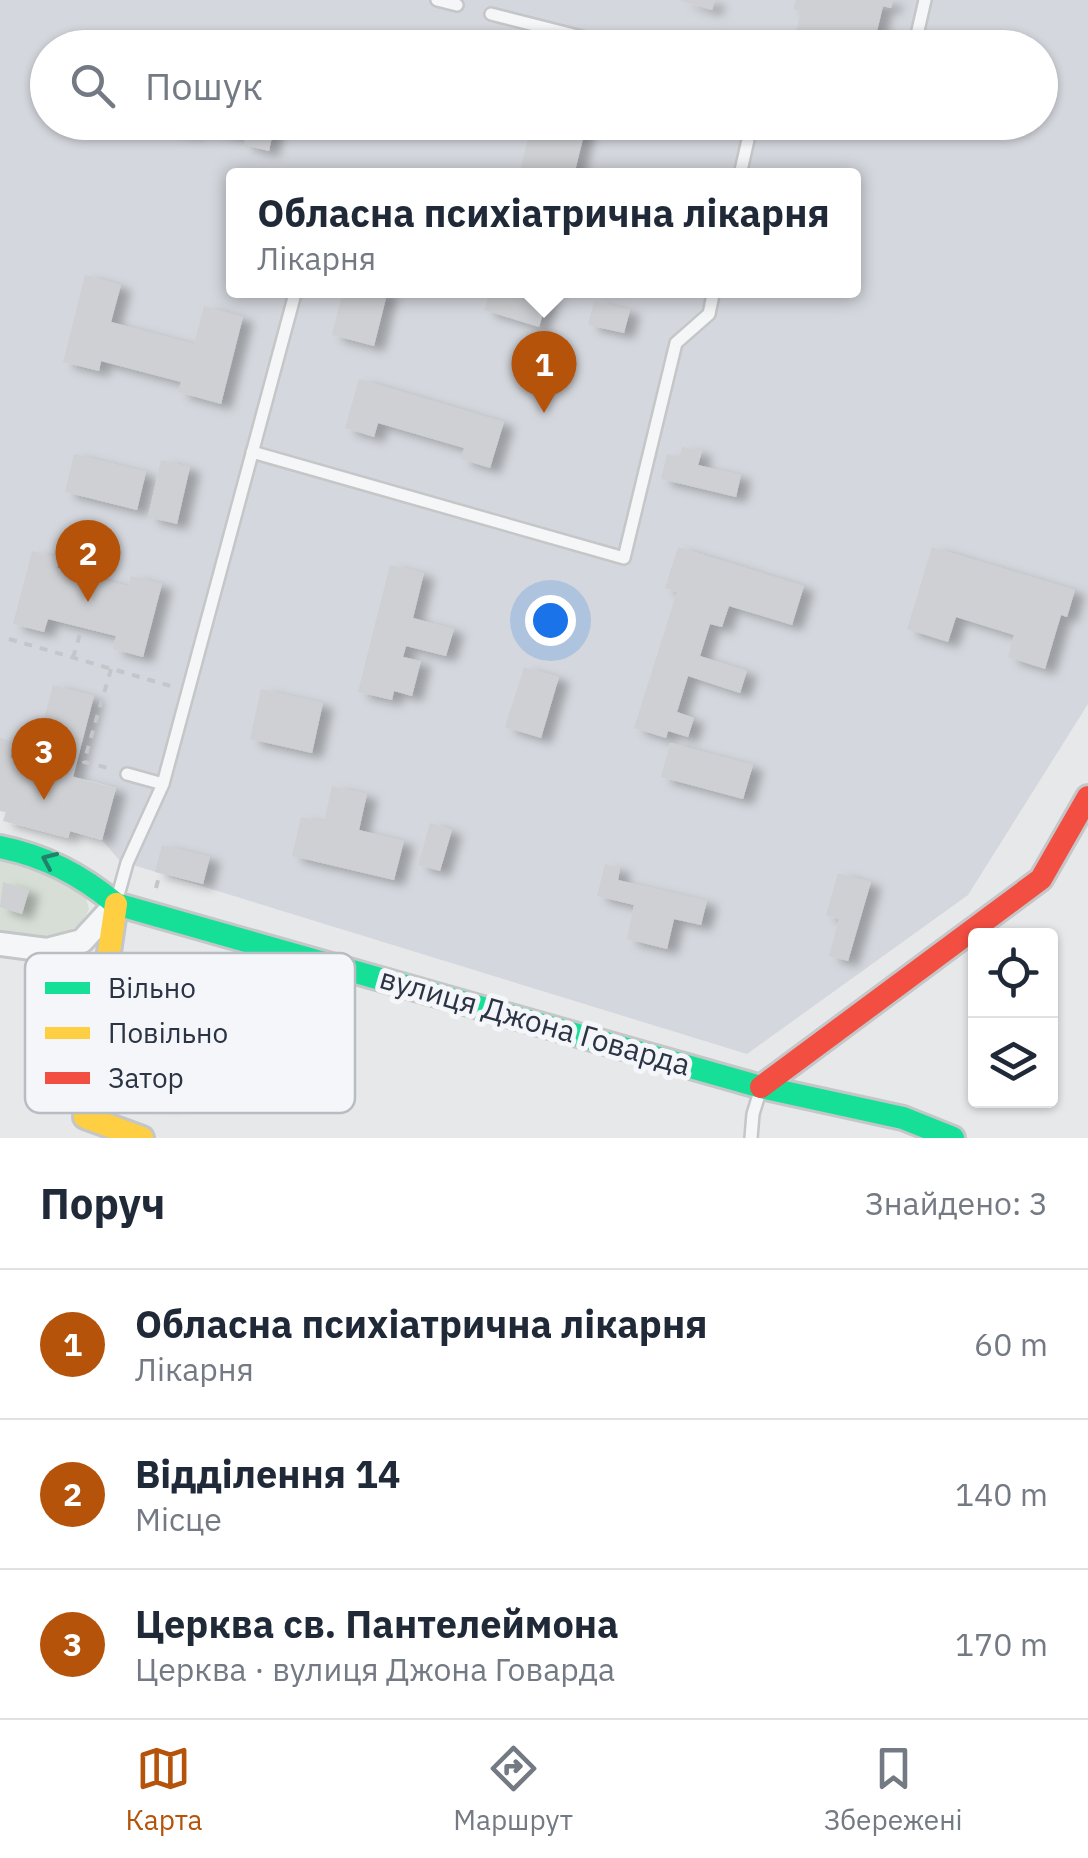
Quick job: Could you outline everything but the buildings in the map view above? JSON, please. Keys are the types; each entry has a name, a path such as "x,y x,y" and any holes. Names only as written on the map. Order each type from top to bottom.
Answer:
{"street":[{"path":"761,1087 1041,878 1088,797"},
{"name":"вулиця Джона Говарда","path":"0,847 44,856 94,884 116,904 289,953"},
{"path":"94,884 98,922"},
{"path":"0,944 48,950 82,941 116,904"},
{"path":"109,953 116,904"},
{"name":"вулиця Джона Говарда","path":"355,972 761,1087 902,1118 954,1138"},
{"path":"86,1113 85,1117 142,1138"}],"lane":[{"path":"436,0 456,5"},
{"path":"918,30 924,0"},
{"path":"492,14 554,30"},
{"path":"742,168 748,140"},
{"path":"116,904 127,863 163,784 294,298"},
{"path":"252,452 624,558 676,344 709,314 712,298"},
{"path":"128,774 163,784"},
{"path":"751,1138 761,1087"}],"path":[{"path":"73,658 82,628"},
{"path":"8,639 188,691"},
{"path":"111,668 84,762 128,774"}],"shaded area":[{"path":"0,0 1088,0 1088,704 968,895 747,1054 120,861 102,840 116,788 10,758 0,738"},
{"path":"0,859 33,862 84,892 89,909 82,920 74,928 51,937 25,938 0,933"}],"traffic: fast":[{"path":"0,847 62,868 116,904 289,953"},
{"path":"355,972 761,1087 903,1118 953,1138"}],"traffic: slow":[{"path":"109,953 116,904"},
{"path":"86,1113 85,1117 142,1138"}],"traffic: jam":[{"path":"761,1087 1041,879 1088,797"}],"place":[{"name":"Обласна психіатрична лікарня","path":"544,413"},
{"name":"Відділення 14","path":"88,602"},
{"name":"Церква св. Пантелеймона","path":"44,800"}]}
